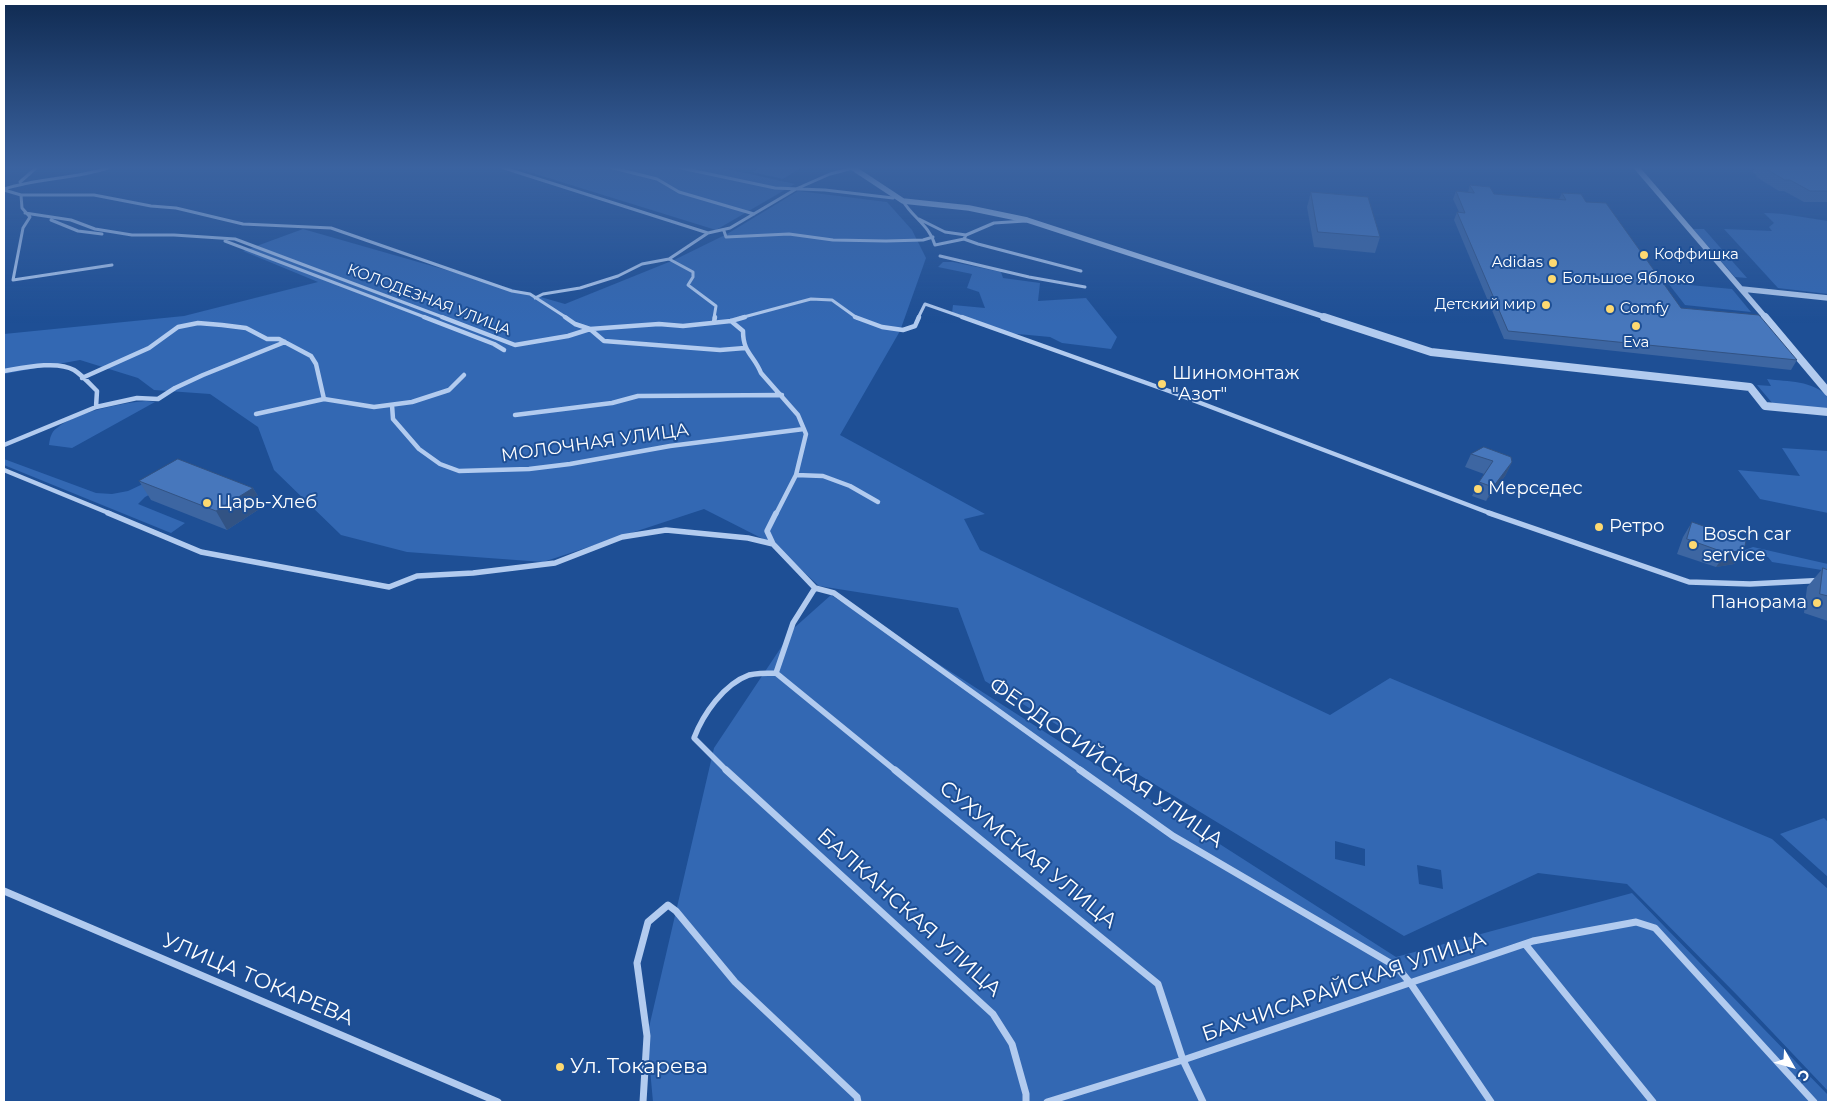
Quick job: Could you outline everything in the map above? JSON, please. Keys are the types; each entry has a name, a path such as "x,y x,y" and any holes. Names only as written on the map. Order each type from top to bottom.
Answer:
{"street":[{"path":"28,220 23,228 13,280 112,265"},
{"name":"КОЛОДЕЗНАЯ УЛИЦА","path":"50,220 78,231 132,238 187,238 230,242 494,344 504,350"},
{"name":"КОЛОДЕЗНАЯ УЛИЦА","path":"68,220 95,229 132,235 174,234 235,239 515,345 568,336 590,329 659,324 683,326 731,321 772,311 802,300 820,298 836,302 859,320 882,327 903,330 915,326 925,304 1169,391 1360,466 1534,530 1689,582 1750,584 1828,580"},
{"path":"225,220 243,224 331,228 512,291 530,294 575,324 590,329 604,341 720,350 745,348"},
{"path":"665,220 708,234"},
{"path":"535,298 543,294 580,288 618,276 642,264 669,259 708,234 724,230 743,220"},
{"path":"920,220 945,232 1081,271"},
{"path":"920,220 930,230 935,246 965,237 994,223 1027,220 1431,352 1750,387 1766,406 1828,412"},
{"path":"994,223 996,220"},
{"path":"1681,220 1828,392"},
{"path":"724,230 726,237 789,234 833,240 923,240 933,238"},
{"path":"940,256 1085,287"},
{"path":"669,259 693,272 688,285 699,296 716,306 714,322"},
{"path":"1742,289 1828,298"},
{"path":"731,321 743,331 745,348 758,365 761,374 782,395 798,415 806,434 796,475 767,531 774,544"},
{"path":"82,378 149,348 178,327 198,324 246,328 267,339 279,339 286,342 311,356 317,369 319,385 324,399"},
{"path":"4,445 96,407 137,398 158,399 203,375 286,342"},
{"path":"4,371 54,365 74,370 97,391 96,407"},
{"path":"256,414 324,399 374,407 412,402 449,390 464,375"},
{"path":"515,415 612,403 638,396 782,395"},
{"name":"МОЛОЧНАЯ УЛИЦА","path":"392,405 393,419 414,444 440,464 459,471 554,466 670,446 804,429"},
{"path":"4,470 201,552 389,587 417,576 473,573 555,563 622,537 666,530 748,538 774,544"},
{"path":"796,475 823,476 850,486 878,502"},
{"name":"ФЕОДОСИЙСКАЯ УЛИЦА","path":"774,544 816,588 834,593 1173,836 1398,967 1491,1102"},
{"path":"776,673 793,623 816,588"},
{"name":"БАЛКАНСКАЯ УЛИЦА","path":"776,673 753,674 737,681 724,692 700,722 694,738 730,774 993,1014 1012,1044 1026,1094 1026,1102"},
{"name":"СУХУМСКАЯ УЛИЦА","path":"776,673 1158,984 1183,1060 1203,1102"},
{"name":"УЛИЦА ТОКАРЕВА","path":"4,891 498,1102"},
{"path":"643,1102 647,1036 637,963 648,922 668,905 735,982 857,1097 858,1102"},
{"name":"БАХЧИСАРАЙСКАЯ УЛИЦА","path":"1047,1102 1183,1060 1525,944 1636,922 1655,928 1814,1102"},
{"path":"1525,944 1653,1102"}],"shaded area":[{"path":"682,220 734,220 716,230"},
{"path":"751,220 903,220 912,230 926,258 900,331 840,435 985,514 964,519 980,550 1330,715 1390,678 1772,839 1828,889 1828,1091 1737,995 1627,884 1538,873 1404,936 985,681 958,608 819,586 773,544 704,509 543,562 407,552 341,535 274,470 258,427 210,394 154,390 138,378 80,360 4,374 4,334 184,316 318,282 243,251 303,229 565,304 674,260 727,234","holes":["1335,841 1365,849 1365,866 1335,859","1417,865 1441,870 1443,889 1419,884"]},
{"path":"1771,220 1828,221 1828,294 1778,288 1724,229 1772,231 1769,227 1774,223"},
{"path":"1693,229 1704,229 1747,278 1735,277"},
{"path":"943,262 953,262 1001,272 1003,278 1040,283 1038,301 1086,298 1117,337 1111,349 1062,343 1050,337 1007,333 952,313 953,305 985,308 979,292 967,288 972,274 938,267"},
{"path":"1668,283 1732,289 1751,312 1685,305"},
{"path":"1767,379 1815,387 1828,397 1828,410 1773,404 1757,385 1771,386"},
{"path":"146,401 155,402 72,448 49,445 51,435 55,430 75,417 112,406"},
{"path":"1782,448 1828,451 1828,513 1760,499 1738,470 1800,476"},
{"path":"4,459 96,493 112,494 128,491 160,476 166,486 145,497 138,504 185,523 171,533 4,465"},
{"path":"1753,547 1828,564 1828,571 1772,562 1768,557 1742,551"},
{"path":"831,595 1396,957 1632,893 1828,1095 1828,1102 653,1102 647,1036 714,748 794,628"},
{"path":"1824,818 1828,822 1828,877 1780,834"}],"building":[{"path":"1316,220 1375,220 1380,237 1318,232"},
{"path":"1460,220 1618,220 1681,308 1759,315 1797,360 1508,331"},
{"path":"1484,447 1511,457 1512,462 1493,487 1479,482 1493,461 1471,454"},
{"path":"178,459 253,488 216,511 139,481"},
{"path":"1692,522 1746,541 1744,550 1726,553 1687,539"},
{"path":"1823,568 1828,570 1828,596 1820,594"}],"place":[{"name":"Коффишка","path":"1644,255"},
{"name":"Adidas","path":"1553,263"},
{"name":"Большое Яблоко","path":"1552,279"},
{"name":"Детский мир","path":"1546,305"},
{"name":"Comfy","path":"1610,309"},
{"name":"Eva","path":"1636,326"},
{"name":"Шиномонтаж \"Азот\"","path":"1162,384"},
{"name":"Мерседес","path":"1478,489"},
{"name":"Царь-Хлеб","path":"207,503"},
{"name":"Ретро","path":"1599,527"},
{"name":"Bosch car service","path":"1693,545"},
{"name":"Панорама","path":"1817,603"},
{"name":"Ул. Токарева","path":"560,1067"}]}
